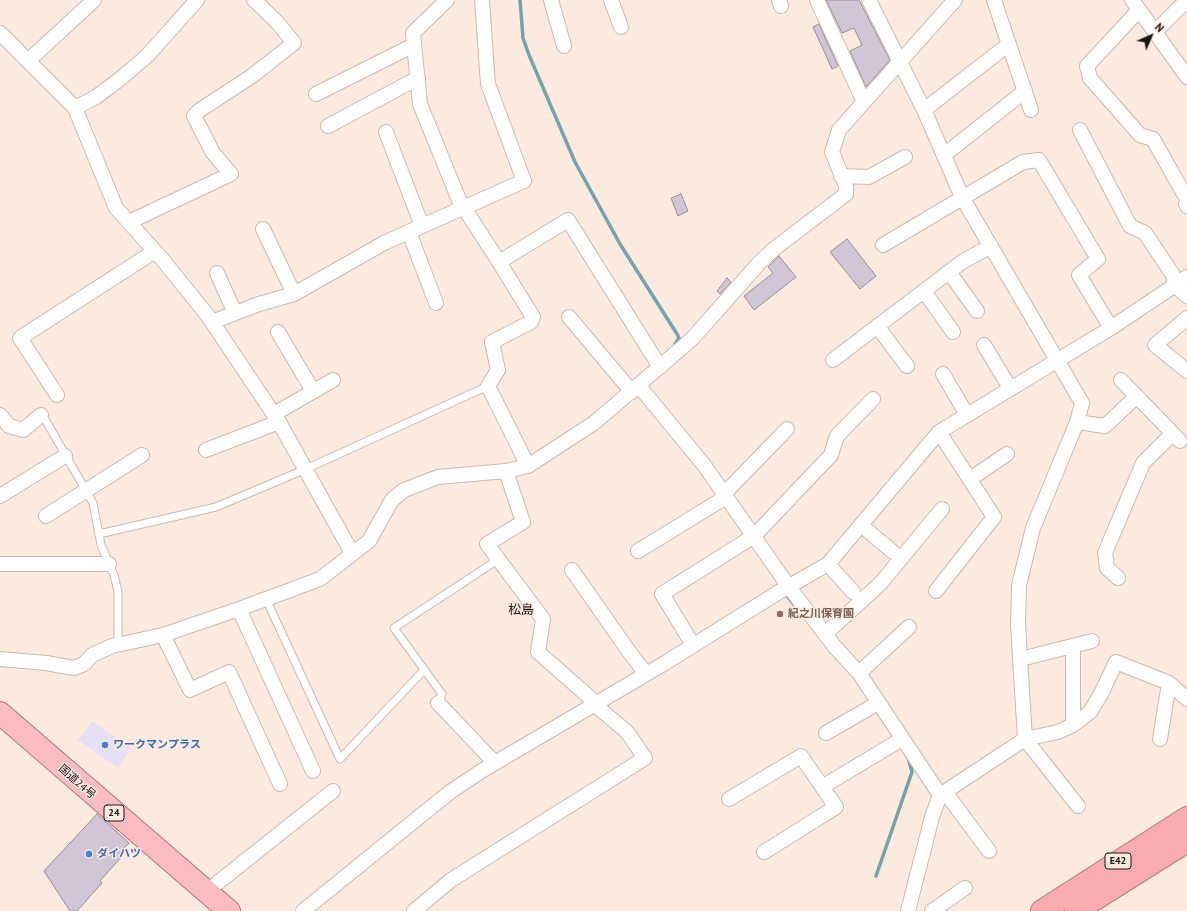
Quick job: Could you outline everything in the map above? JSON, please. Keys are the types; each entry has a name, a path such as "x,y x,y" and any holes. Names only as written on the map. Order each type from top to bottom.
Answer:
{"highway":[{"name":"国道24号","path":"0,713 229,911"},
{"name":"E42","path":"1046,908 1187,818"},
{"name":"E42","path":"1076,911 1187,841"}],"street":[{"path":"28,61 94,0"},
{"path":"74,108 96,96 120,79 147,56 197,0"},
{"path":"129,222 231,174 213,153 194,116 200,110 252,76 294,43 277,22 254,0"},
{"path":"447,0 413,33 420,104 459,200 533,317 530,322 492,342 498,370 488,386 528,466"},
{"path":"212,322 294,294 384,243 524,181 488,84 482,0"},
{"path":"551,0 564,46"},
{"path":"611,0 621,26"},
{"path":"817,0 864,102"},
{"path":"869,0 924,110 962,197 1082,403 1077,422 1033,528 1019,585 1018,624 1022,659 1025,739 1078,806"},
{"path":"0,659 46,663 74,668 84,664 92,655 118,645 163,635 320,579 369,541 392,500 404,490 438,476 506,471 528,466 594,422 635,388 658,363 692,339 717,313 765,257 846,194 846,186 832,152 835,138 839,130 955,0"},
{"path":"994,0 1031,110"},
{"path":"1156,31 1187,0"},
{"path":"1186,201 1153,139 1140,135 1090,78 1087,66 1135,5 1156,31 1187,77"},
{"path":"0,33 74,108 116,208 155,251 212,322 276,418 306,468 352,553"},
{"path":"924,110 1009,44"},
{"path":"316,94 414,45"},
{"path":"328,126 418,78"},
{"path":"944,155 1025,91"},
{"path":"1080,130 1130,226 1145,233 1173,275 1176,286 1187,296"},
{"path":"386,132 422,226"},
{"path":"841,176 869,177 905,157"},
{"path":"883,245 1023,162 1039,160 1098,259 1079,275 1110,328"},
{"path":"499,262 568,220 658,363"},
{"path":"263,229 294,294"},
{"path":"409,232 436,303"},
{"path":"833,360 962,262 991,246"},
{"path":"57,396 20,338 155,251"},
{"path":"949,272 977,311"},
{"path":"216,273 235,313"},
{"path":"303,911 450,792 495,763 828,564 939,432 1110,328 1176,286 1187,277"},
{"path":"924,291 953,332"},
{"path":"570,317 704,465 723,498 751,538 825,634 859,673 875,704 899,740 989,851"},
{"path":"1187,318 1155,346 1187,371"},
{"path":"877,326 907,366"},
{"path":"278,332 313,391"},
{"path":"984,345 1010,388"},
{"path":"943,374 967,415"},
{"path":"206,450 276,418 313,391 333,380"},
{"path":"1118,578 1107,568 1104,553 1143,464 1176,438 1120,380"},
{"path":"1077,422 1105,426 1136,397"},
{"path":"693,644 662,594 751,538 831,456 837,436 873,399"},
{"path":"2,420 9,426 23,430 41,415"},
{"path":"638,551 723,498 787,429"},
{"path":"936,591 994,517 939,432"},
{"path":"970,479 1007,454"},
{"path":"46,516 142,455"},
{"path":"0,496 66,456"},
{"path":"414,911 451,880 645,758 627,732 594,704 588,696 538,652 543,619 487,544 523,522 506,471"},
{"path":"825,634 880,584 942,509"},
{"path":"861,525 893,552"},
{"path":"0,564 109,564"},
{"path":"828,564 854,592"},
{"path":"572,570 624,646 646,674"},
{"path":"239,609 313,771"},
{"path":"859,673 909,627"},
{"path":"163,635 190,690 229,672 280,784"},
{"path":"1022,659 1092,641"},
{"path":"1073,647 1073,725"},
{"path":"908,911 932,817 942,794 1025,739 1058,732 1073,725 1090,712 1101,694 1116,662 1169,683 1187,699"},
{"path":"1160,739 1169,683"},
{"path":"438,703 495,763"},
{"path":"826,733 875,704"},
{"path":"822,787 899,740"},
{"path":"729,799 801,756 836,807 764,852"},
{"path":"206,892 333,791"},
{"path":"932,911 965,888"}],"lane":[{"path":"99,534 216,507 488,386"},
{"path":"41,415 92,503 101,546 109,564 118,592 118,645"},
{"path":"438,703 442,694 394,628 498,559"},
{"path":"266,599 340,759 424,670"}],"shaded area":[{"path":"92,721 131,748 118,768 78,740"}],"building":[{"path":"826,0 859,0 890,60 866,87 850,51 862,45 854,28 842,33"},
{"path":"819,24 838,66 832,69 813,27"},
{"path":"681,194 688,211 678,216 671,198"},
{"path":"847,239 876,276 860,289 830,252"},
{"path":"779,256 796,277 754,310 744,296 773,273 768,267"},
{"path":"727,278 731,282 720,294 717,291"},
{"path":"97,814 129,843 119,854 122,856 100,881 102,883 77,911 70,911 44,871"}],"waterway":[{"path":"520,0 523,38 575,162 620,244 677,334 679,338 675,344"},
{"path":"787,596 794,605"},
{"path":"876,876 912,772 908,757"}],"place":[{"name":"紀之川保育園","path":"780,614"},
{"name":"ワークマンプラス","path":"105,745"},
{"name":"ダイハツ","path":"89,854"}],"district":[{"name":"松島","path":"521,610"}]}
